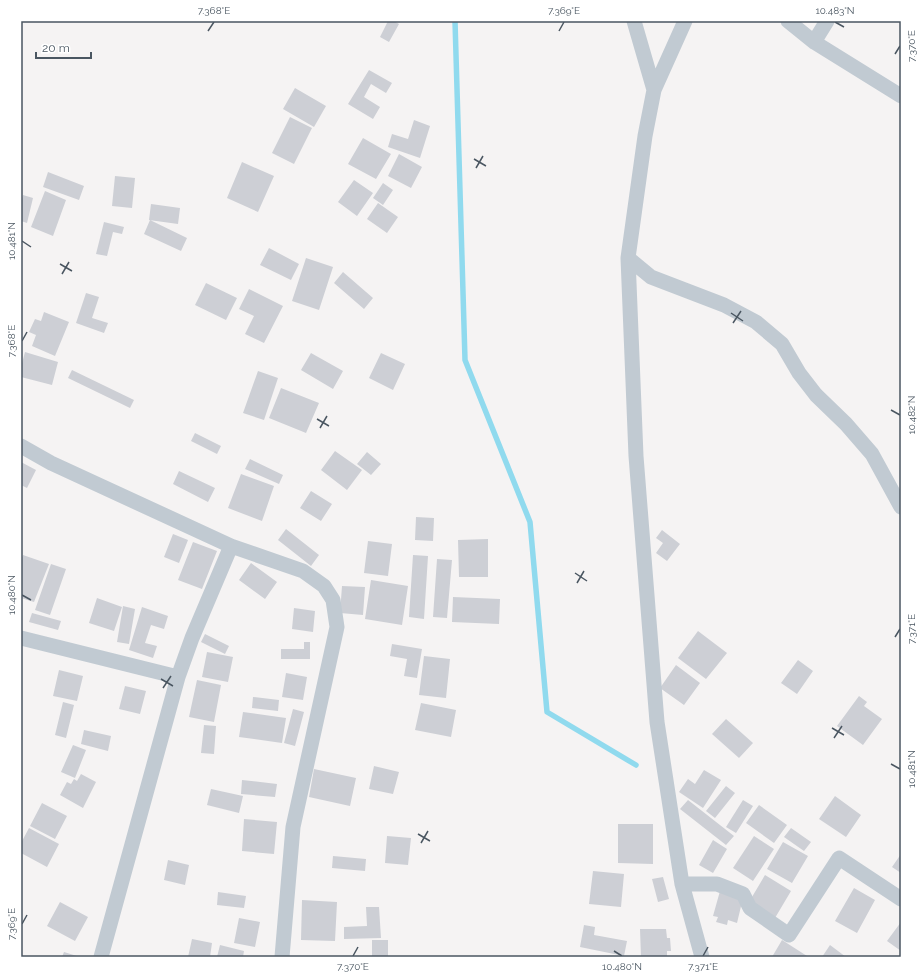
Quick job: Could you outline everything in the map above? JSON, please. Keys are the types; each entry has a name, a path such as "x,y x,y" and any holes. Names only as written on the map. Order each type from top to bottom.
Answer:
{"street":[{"path":"634,21 654,90"},
{"path":"685,21 654,90 645,136 628,258 636,456 657,722 682,884 702,957"},
{"path":"788,21 814,42 901,96"},
{"path":"814,42 827,21"},
{"path":"628,258 651,276 724,305 756,322 782,344 799,373 816,395 846,424 872,454 901,507"},
{"path":"21,446 51,463 231,546 303,571 324,586 334,600 337,627 293,827 282,957"},
{"path":"101,957 178,677 192,638 231,546"},
{"path":"21,638 178,677"},
{"path":"682,884 717,884 743,894 750,908 789,935 839,858 901,899"}],"building":[{"path":"388,21 394,21 399,24 389,42 380,37"},
{"path":"369,70 392,83 386,93 371,84 364,97 380,107 373,119 348,104"},
{"path":"295,88 326,106 314,127 283,109"},
{"path":"290,117 312,128 294,164 272,153"},
{"path":"414,120 430,126 420,158 388,147 392,134 408,139"},
{"path":"363,138 391,154 376,179 348,164"},
{"path":"399,154 422,167 411,188 388,176"},
{"path":"242,162 274,176 258,212 227,198"},
{"path":"48,172 84,186 79,200 43,187"},
{"path":"115,176 135,178 132,208 112,206"},
{"path":"354,180 373,193 357,216 338,202"},
{"path":"383,183 393,190 383,205 373,198"},
{"path":"45,191 66,200 53,236 31,227"},
{"path":"23,195 33,198 27,223 21,221 21,202"},
{"path":"378,203 398,217 387,233 367,219"},
{"path":"151,204 180,208 178,224 149,220"},
{"path":"150,220 187,238 181,251 144,234"},
{"path":"104,222 124,227 122,234 113,232 107,256 96,254"},
{"path":"269,248 299,264 291,280 260,265"},
{"path":"306,258 333,267 319,310 292,301"},
{"path":"343,272 373,298 364,309 334,283"},
{"path":"206,283 237,298 226,320 195,305"},
{"path":"249,289 283,306 264,343 245,334 254,316 239,309"},
{"path":"86,293 99,297 92,318 108,323 104,333 76,323"},
{"path":"44,312 69,322 55,356 32,346 36,335 29,332 35,319 41,321"},
{"path":"25,352 58,362 52,385 21,377 21,367"},
{"path":"311,353 343,371 333,389 301,370"},
{"path":"381,353 405,364 393,390 369,378"},
{"path":"72,370 134,400 130,408 68,378"},
{"path":"258,371 278,378 264,420 243,413"},
{"path":"281,388 319,403 306,433 269,418"},
{"path":"195,433 221,446 217,454 191,441"},
{"path":"335,451 362,470 347,490 321,470"},
{"path":"367,452 381,464 371,475 357,464"},
{"path":"250,459 283,475 279,484 245,469"},
{"path":"21,462 36,470 27,488 21,485"},
{"path":"179,471 215,488 208,502 173,484"},
{"path":"241,474 274,486 262,521 228,508"},
{"path":"311,491 332,504 321,521 300,508"},
{"path":"416,517 434,518 433,541 415,540"},
{"path":"286,529 319,555 311,566 278,540"},
{"path":"662,530 680,544 667,561 656,553 663,543 656,538"},
{"path":"173,534 188,540 179,563 164,557"},
{"path":"488,539 488,577 459,577 458,540"},
{"path":"368,541 392,544 388,576 364,573"},
{"path":"193,542 217,551 202,589 178,580"},
{"path":"23,555 49,564 34,602 21,598 21,560"},
{"path":"413,555 428,556 424,619 409,617"},
{"path":"437,559 452,560 447,618 433,617"},
{"path":"251,563 277,582 265,599 239,580"},
{"path":"51,564 66,569 50,615 35,610"},
{"path":"371,580 408,586 402,625 365,619"},
{"path":"342,586 365,587 363,615 340,613"},
{"path":"453,597 500,599 499,624 452,622"},
{"path":"97,598 122,607 114,631 89,623"},
{"path":"123,606 135,609 129,644 117,642"},
{"path":"142,607 168,616 164,629 151,625 145,643 157,646 153,658 129,650"},
{"path":"294,608 315,611 313,632 292,629"},
{"path":"32,613 61,621 58,630 29,622"},
{"path":"698,631 727,653 706,679 678,658"},
{"path":"205,634 229,646 225,654 201,642"},
{"path":"304,642 310,642 310,659 281,659 281,649 304,649"},
{"path":"392,644 422,649 417,678 404,676 407,659 390,656"},
{"path":"207,652 233,657 228,682 202,677"},
{"path":"424,656 450,659 446,698 419,695"},
{"path":"798,660 813,671 797,694 781,683"},
{"path":"676,665 700,683 684,705 660,688"},
{"path":"59,670 83,676 77,701 53,696"},
{"path":"286,673 307,677 303,700 282,697"},
{"path":"197,680 221,685 214,722 189,717"},
{"path":"125,686 146,691 140,714 119,709"},
{"path":"859,696 867,702 864,706 882,719 863,745 837,726"},
{"path":"253,697 279,700 278,711 252,708"},
{"path":"63,702 74,705 66,738 55,735"},
{"path":"421,703 456,710 451,737 415,730"},
{"path":"293,709 304,712 295,746 284,743"},
{"path":"243,712 286,718 282,743 239,737"},
{"path":"726,719 753,743 739,758 712,734"},
{"path":"204,725 216,726 214,754 201,753"},
{"path":"84,730 111,736 108,751 81,744"},
{"path":"73,745 86,750 75,778 61,772"},
{"path":"374,766 399,772 393,794 369,789"},
{"path":"314,769 356,778 350,806 309,797"},
{"path":"704,770 721,780 703,808 679,792 688,779 695,784"},
{"path":"81,774 96,782 83,808 60,795 67,782 71,784 74,779 77,781"},
{"path":"242,780 277,784 275,797 241,794"},
{"path":"726,786 735,793 715,818 706,811"},
{"path":"211,789 243,796 239,813 207,805"},
{"path":"835,796 861,815 846,837 819,819"},
{"path":"688,800 734,836 726,845 680,809"},
{"path":"743,800 753,806 736,833 726,827"},
{"path":"42,803 67,816 55,839 30,826"},
{"path":"759,805 787,825 774,843 746,823"},
{"path":"244,819 277,822 274,854 242,851"},
{"path":"618,824 653,824 653,864 618,863"},
{"path":"29,828 59,844 47,867 21,853 21,843"},
{"path":"791,828 811,842 804,851 784,837"},
{"path":"387,836 411,838 408,865 385,863"},
{"path":"754,836 774,849 753,881 733,868"},
{"path":"713,840 727,849 713,873 699,865"},
{"path":"783,842 808,856 792,883 767,869"},
{"path":"901,854 901,873 892,867"},
{"path":"333,856 366,859 365,871 332,868"},
{"path":"168,860 189,865 185,885 164,880"},
{"path":"593,871 624,874 621,907 589,904"},
{"path":"765,875 791,891 775,918 749,902"},
{"path":"663,877 669,899 658,902 652,879"},
{"path":"854,888 875,900 857,933 835,921"},
{"path":"720,891 743,898 737,923 728,920 727,925 716,922 718,917 713,916"},
{"path":"218,892 246,896 244,908 217,905"},
{"path":"302,900 337,902 335,941 301,940"},
{"path":"60,902 88,917 75,941 47,926"},
{"path":"366,907 379,907 381,938 344,939 344,927 367,926"},
{"path":"239,918 260,922 255,947 234,943"},
{"path":"901,922 901,951 887,941"},
{"path":"584,925 595,927 594,935 627,941 624,956 580,947"},
{"path":"640,929 666,929 667,938 670,938 671,951 667,951 667,957 641,957"},
{"path":"192,939 212,943 210,957 188,957"},
{"path":"372,940 388,940 388,957 372,957"},
{"path":"782,940 807,956 772,957"},
{"path":"220,945 244,951 243,957 217,957"},
{"path":"830,945 846,957 822,957"},
{"path":"64,952 80,957 62,957"}],"waterway":[{"path":"455,21 465,360 530,522 547,712 636,765"}]}
